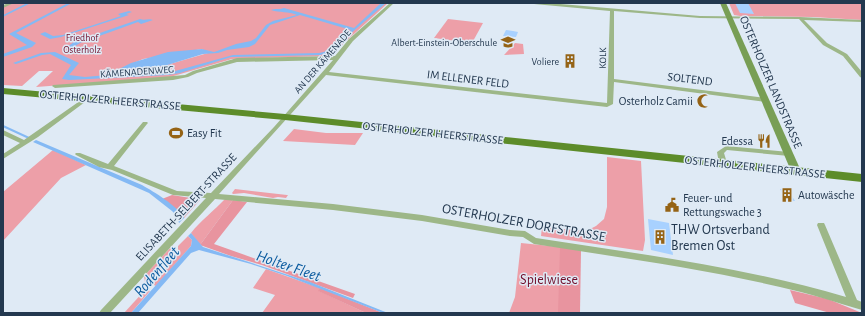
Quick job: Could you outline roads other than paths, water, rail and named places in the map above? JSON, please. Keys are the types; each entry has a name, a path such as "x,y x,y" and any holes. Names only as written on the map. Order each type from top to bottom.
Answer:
{"main road":[{"name":"OSTERHOLZER LANDSTRASSE","path":"723,3 796,171"},
{"name":"OSTERHOLZER HEERSTRASSE","path":"3,92 87,98 285,117 862,178"}],"street":[{"path":"3,7 12,3"},
{"name":"AN DER KÄMENADE","path":"285,117 325,73 351,40 392,3"},
{"path":"536,3 730,18 800,18 862,21"},
{"name":"KOLK","path":"608,105 610,104 611,100 612,10"},
{"path":"800,18 825,44 845,55 862,76"},
{"name":"KÄMENADENWEG","path":"55,86 186,76 237,60 336,58"},
{"name":"IM ELLENER FELD","path":"325,73 608,105"},
{"name":"SOLTEND","path":"611,80 765,100"},
{"path":"3,157 87,98"},
{"name":"ELISABETH-SELBERT-STRASSE","path":"104,313 285,117"},
{"path":"110,166 145,123"},
{"path":"3,132 24,143"},
{"path":"723,163 720,152 730,148 789,154"},
{"name":"OSTERHOLZER DORFSTRASSE","path":"78,154 102,165 110,166 176,193 214,195 354,209 525,234 534,241 638,255 817,293 858,305"},
{"path":"820,225 858,305"}],"water":[{"path":"68,3 72,3 16,33 36,43 32,47 3,57 3,54 27,45 9,34"},
{"path":"381,3 386,3 328,53 320,55 231,57 180,73 168,75 69,80 62,79 71,65 50,54 42,55 16,64 13,63 41,53 55,52 79,63 69,75 85,77 107,75 131,63 168,52 202,49 214,52 236,44 251,41 256,38 266,25 273,21 297,15 271,10 274,9 284,8 354,28","holes":["300,15 351,30 324,52 319,53 233,55 168,73 112,75 124,69 164,66 203,54 218,53 227,50 249,47 255,44 270,25"]},
{"path":"129,11 132,12 126,14 129,15 61,37 50,39 40,34 45,32 53,36 63,35 121,16 118,14"},
{"path":"140,19 153,20 141,24 138,22 80,43 72,48 67,47 74,42"},
{"path":"36,140 142,185 171,204 181,213 184,218 179,223 177,216 172,211 149,193 33,142"},
{"path":"191,233 203,247 310,282 388,313 383,313 287,276 251,264 199,250 191,253 138,313 131,313 191,246 192,240 188,236"}],"waterway":[{"path":"3,16 29,3"},
{"name":"Holter Fleet","path":"3,126 29,138"}],"place":[{"name":"Albert-Einstein-Oberschule","path":"508,42"},
{"name":"Voliere","path":"570,61"},
{"name":"Osterholz Camii","path":"704,101"},
{"name":"Easy Fit","path":"176,133"},
{"name":"Edessa","path":"764,141"},
{"name":"Autowäsche","path":"787,195"},
{"name":"Feuer- und Rettungswache 3","path":"672,205"},
{"name":"THW Ortsverband Bremen Ost","path":"660,237"}],"park label":[{"name":"Friedhof Osterholz","path":"82,42"},
{"name":"Spielwiese","path":"549,279"}],"water label":[{"name":"Rodenfleet","path":"156,271"}]}
